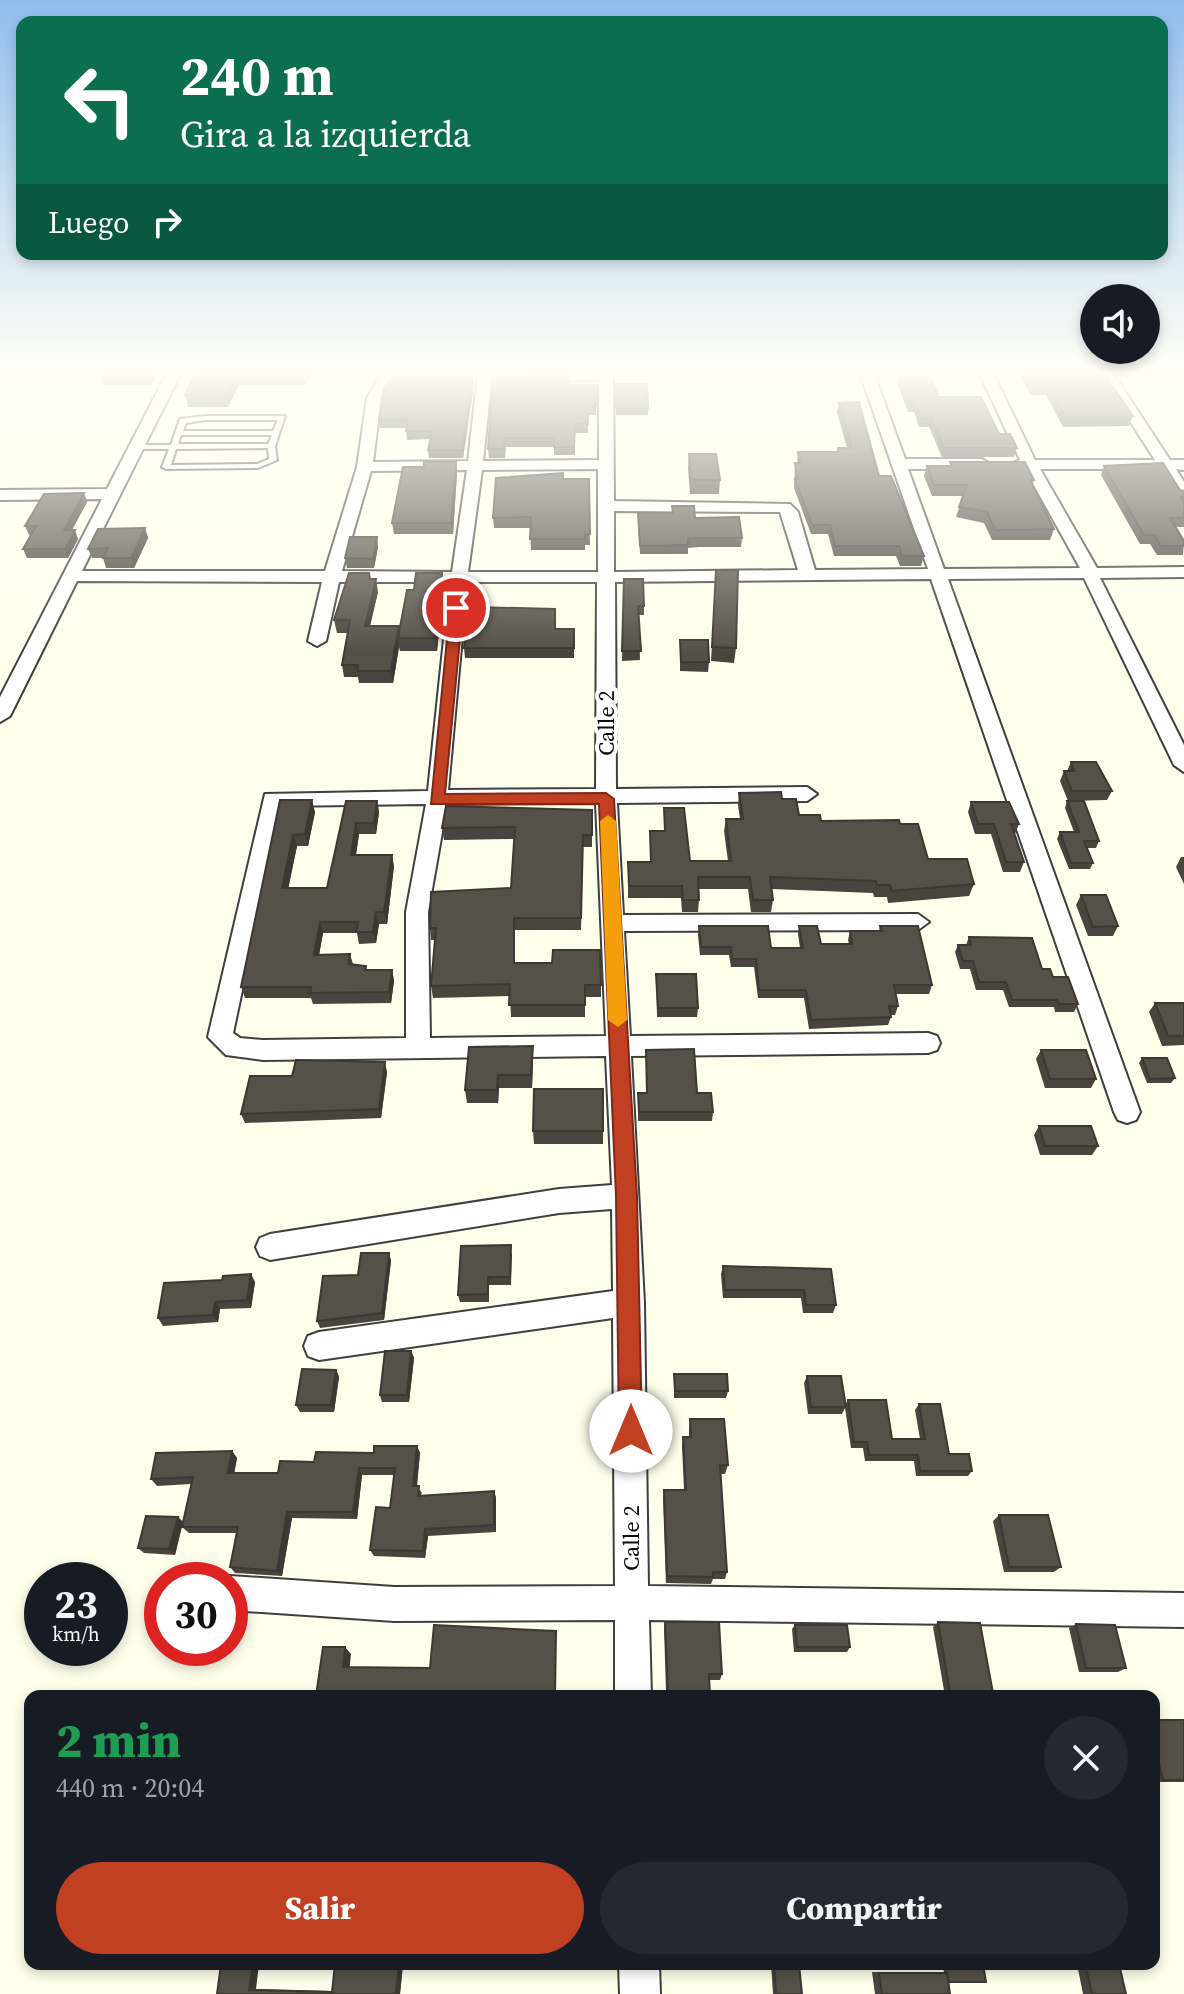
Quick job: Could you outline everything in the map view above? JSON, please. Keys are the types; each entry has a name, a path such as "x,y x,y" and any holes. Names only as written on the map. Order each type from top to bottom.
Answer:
{"street":[{"path":"0,716 128,466"},
{"path":"317,641 332,576 365,467 467,466"},
{"path":"418,1047 417,912 437,800 473,466"},
{"name":"Calle 2","path":"606,466 606,799 615,923 626,1196 633,1690"},
{"path":"899,466 1127,1112"},
{"path":"1031,466 1090,571 1184,765"},
{"path":"1167,466 1184,494"},
{"path":"0,495 114,494"},
{"path":"607,506 735,504 784,507 790,512 808,575"},
{"path":"71,576 605,577 935,571 1184,572"},
{"path":"807,794 606,799 272,799 220,1037 235,1048 263,1050 928,1043"},
{"path":"615,923 918,922"},
{"path":"270,1247 559,1201 626,1196"},
{"path":"319,1346 548,1311 629,1303"},
{"path":"248,1594 394,1604 631,1603 1184,1610"},
{"path":"639,1970 640,1994"}],"lane":[{"path":"166,466 253,466"}],"building":[{"path":"456,466 451,523 392,523 403,467"},
{"path":"690,466 718,466 720,480 691,480"},
{"path":"796,466 876,466 879,476 891,476 924,556 902,556 899,546 835,546 830,525 812,525 795,479 798,479"},
{"path":"927,466 1027,466 1034,480 1030,480 1054,529 995,530 987,512 959,507 967,485 934,485"},
{"path":"1104,466 1165,466 1180,490 1184,491 1184,497 1181,497 1184,518 1170,518 1184,546 1161,546 1154,535 1144,535"},
{"path":"563,473 563,479 589,479 590,534 585,534 585,539 530,539 531,517 493,518 496,478"},
{"path":"84,493 64,530 75,530 65,549 23,549 36,526 25,526 44,494"},
{"path":"672,506 694,506 695,518 739,517 742,538 700,538 688,539 688,545 640,546 638,513 673,513"},
{"path":"145,528 131,558 103,558 108,548 88,549 98,529"},
{"path":"350,537 377,537 373,559 345,558"},
{"path":"716,570 738,570 736,648 712,647"},
{"path":"349,573 369,573 370,579 376,579 365,626 399,626 391,671 357,671 358,665 342,665 350,620 334,620"},
{"path":"416,573 442,573 435,638 398,638 407,590 414,590"},
{"path":"624,579 643,579 644,606 638,606 641,651 622,651"},
{"path":"474,607 555,609 555,629 574,629 574,648 464,648 466,629 472,629"},
{"path":"680,640 708,640 709,662 681,662"},
{"path":"1071,762 1096,762 1112,791 1072,791 1064,771 1074,771"},
{"path":"781,792 782,799 796,799 799,815 820,815 821,821 899,820 900,824 918,824 928,859 967,859 974,884 892,891 890,885 877,885 876,881 770,877 773,900 753,900 750,877 698,877 699,900 683,900 682,886 629,886 628,862 651,862 650,831 665,831 664,808 684,808 690,861 731,861 726,819 743,819 739,793"},
{"path":"280,800 312,800 305,834 293,835 282,888 327,888 346,801 377,801 374,823 356,823 351,855 392,855 384,912 376,912 373,932 356,932 358,922 320,922 314,955 350,954 349,964 366,966 365,970 392,970 389,992 310,993 311,987 241,987"},
{"path":"1067,801 1084,801 1099,841 1084,841 1093,863 1071,863 1060,832 1079,832"},
{"path":"971,802 1009,802 1019,824 1011,824 1024,862 1006,862 994,824 978,824"},
{"path":"446,806 592,810 592,835 583,835 581,918 514,918 514,963 552,963 553,950 600,950 601,985 585,985 585,1005 509,1005 510,984 431,986 436,928 430,928 431,892 511,888 515,827 442,828"},
{"path":"1081,895 1106,895 1118,926 1093,927"},
{"path":"699,926 768,926 771,948 803,948 799,926 817,926 821,944 852,944 850,931 882,931 880,926 918,926 932,985 894,985 898,1006 889,1006 891,1017 811,1020 806,990 759,990 756,959 732,959 731,947 701,947"},
{"path":"969,937 1032,938 1042,969 1050,969 1053,977 1068,977 1078,1004 1059,1004 1057,1000 1012,1000 1006,982 979,982 973,961 963,961 958,945 971,945"},
{"path":"656,974 696,974 698,1008 658,1008"},
{"path":"1155,1003 1184,1003 1184,1036 1168,1036"},
{"path":"533,1046 531,1075 498,1075 497,1090 465,1090 469,1047"},
{"path":"694,1049 697,1093 711,1093 713,1112 639,1112 638,1093 647,1093 646,1050"},
{"path":"1041,1050 1086,1050 1096,1079 1050,1079"},
{"path":"1142,1058 1167,1058 1175,1078 1150,1079"},
{"path":"296,1060 385,1062 379,1109 241,1114 250,1076 292,1076"},
{"path":"534,1089 603,1089 603,1131 533,1131"},
{"path":"1039,1126 1091,1126 1098,1146 1045,1146"},
{"path":"511,1245 510,1277 488,1277 488,1294 458,1295 461,1246"},
{"path":"361,1253 389,1253 382,1313 317,1321 323,1276 358,1275"},
{"path":"723,1266 831,1269 836,1305 806,1305 804,1290 725,1290"},
{"path":"251,1274 247,1300 215,1302 213,1315 158,1318 164,1283 222,1280 223,1276"},
{"path":"385,1351 411,1351 407,1395 380,1395"},
{"path":"302,1369 336,1370 331,1405 296,1405"},
{"path":"674,1374 727,1374 728,1391 675,1391"},
{"path":"807,1376 841,1376 846,1407 811,1407"},
{"path":"848,1400 886,1400 892,1439 925,1439 919,1404 940,1404 949,1454 969,1454 972,1471 920,1471 918,1455 869,1455 867,1442 854,1442"},
{"path":"690,1419 724,1419 728,1465 720,1465 727,1572 713,1572 713,1577 667,1576 664,1490 686,1490 683,1437 691,1437"},
{"path":"374,1446 417,1446 413,1486 419,1486 418,1496 494,1491 494,1525 425,1529 423,1551 370,1550 376,1507 390,1508 395,1468 359,1468 353,1512 287,1512 277,1571 248,1569 248,1562 231,1562 238,1527 182,1527 193,1477 151,1479 156,1453 232,1451 228,1473 278,1473 280,1461 314,1462 316,1452 374,1453"},
{"path":"999,1515 1048,1515 1061,1567 1009,1567"},
{"path":"146,1516 178,1517 169,1549 138,1548"},
{"path":"665,1622 719,1622 722,1674 709,1674 710,1690 668,1690"},
{"path":"938,1622 980,1623 992,1690 949,1690"},
{"path":"1076,1624 1115,1625 1126,1668 1086,1668"},
{"path":"434,1625 556,1631 555,1690 317,1690 323,1647 345,1647 343,1667 430,1668"},
{"path":"795,1625 847,1625 850,1647 797,1647"},
{"path":"1160,1720 1184,1720 1184,1780 1163,1780"},
{"path":"220,1970 252,1970 249,1990 332,1992 334,1970 398,1970 396,1994 217,1994"},
{"path":"774,1970 800,1970 802,1994 776,1994"},
{"path":"946,1970 984,1970 986,1982 949,1982"},
{"path":"1086,1970 1120,1970 1126,1994 1092,1994"},
{"path":"879,1973 947,1973 950,1994 882,1994"}],"slow traffic":[{"path":"608,821 618,1020"}],"route":[{"path":"456,608 437,800 606,799 615,923 626,1196 631,1431"}]}
